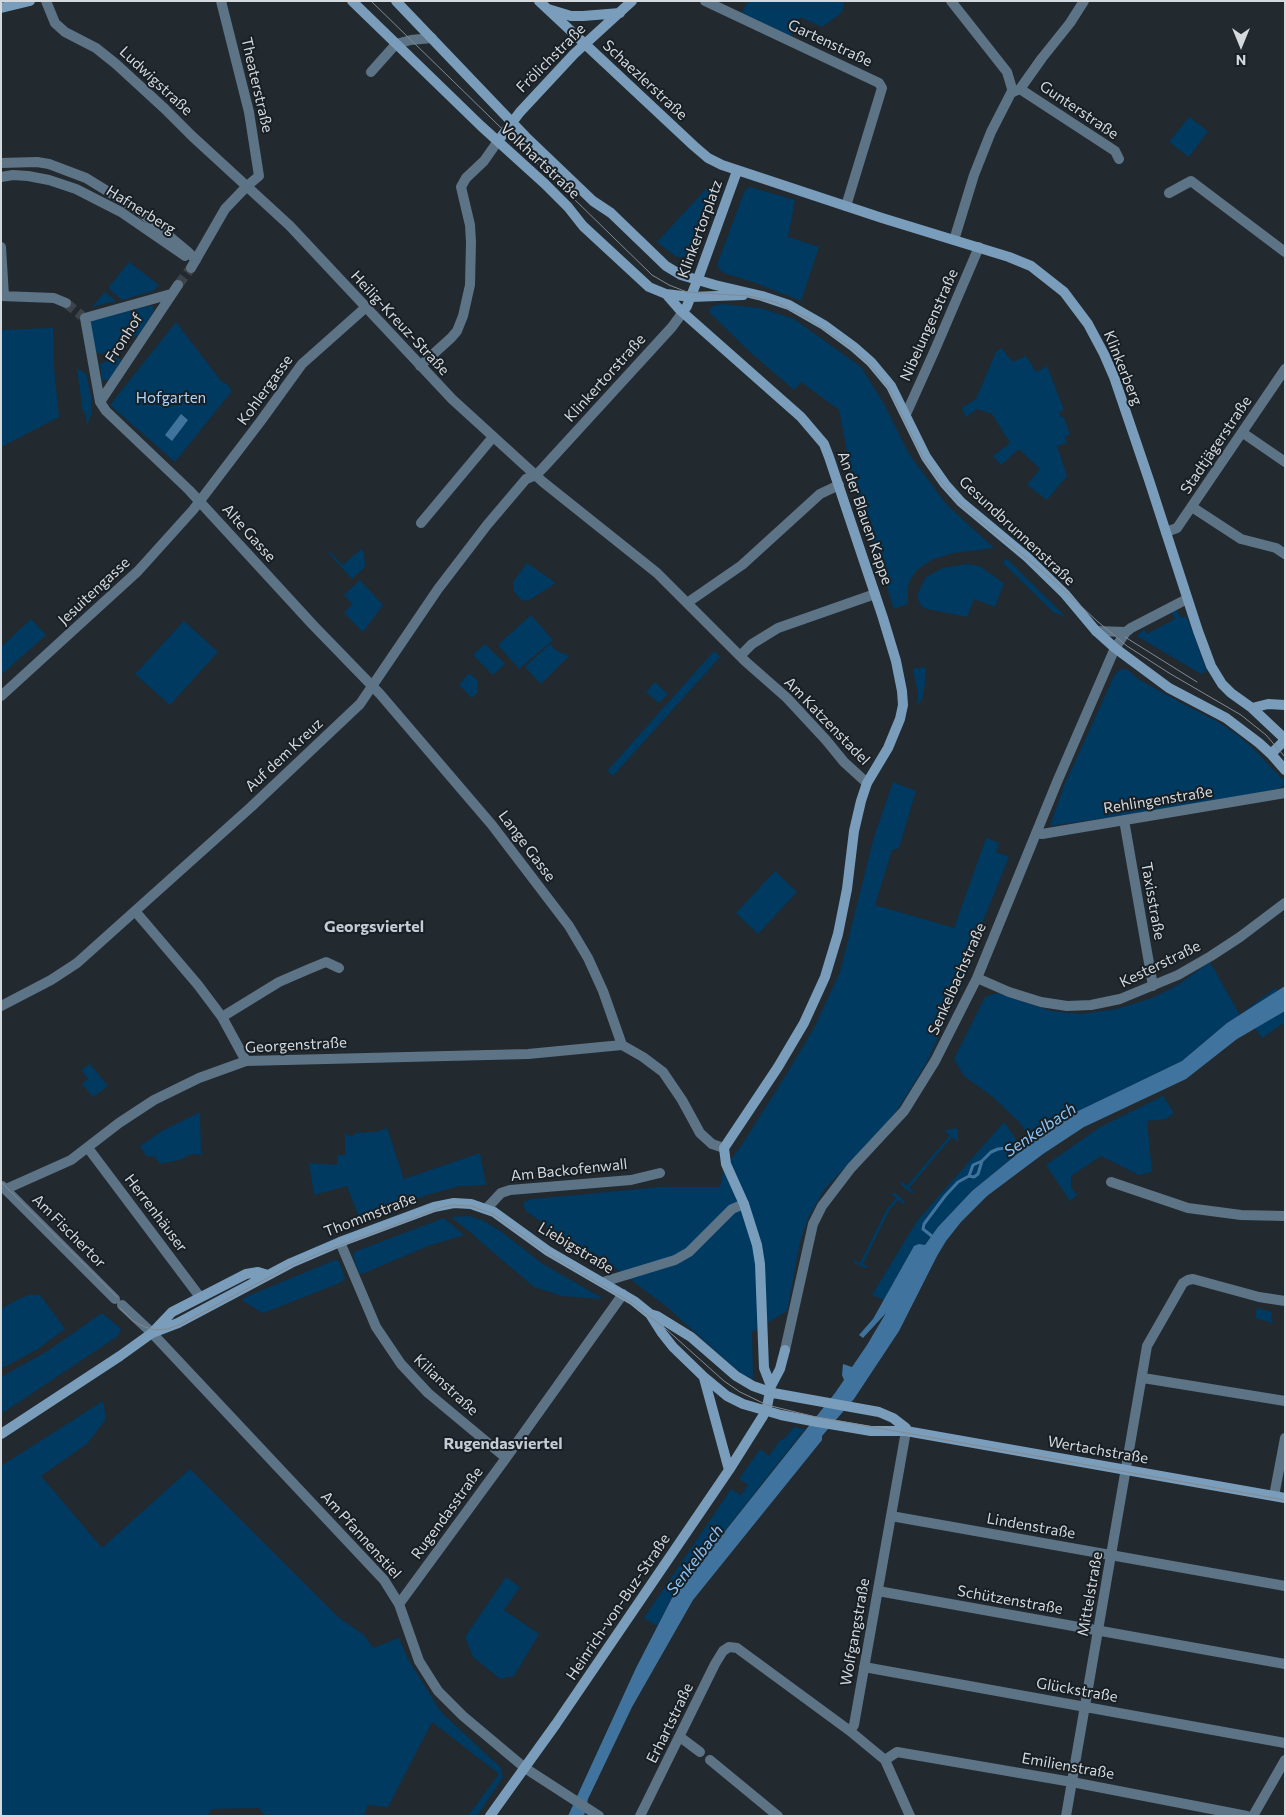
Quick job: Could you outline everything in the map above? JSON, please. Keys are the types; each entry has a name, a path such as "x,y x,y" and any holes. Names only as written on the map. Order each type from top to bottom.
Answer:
{"street":[{"path":"1,8 30,1"},
{"name":"Ludwigstraße","path":"46,1 52,19 65,32 96,48 116,64 247,186"},
{"name":"Theaterstraße","path":"221,1 249,112 259,176 247,186"},
{"name":"Volkhartstraße","path":"352,1 498,141 546,184 583,226 636,276 651,288 666,294 691,297"},
{"name":"Volkhartstraße","path":"396,1 512,122 593,201 611,213 666,266 681,275 698,280"},
{"name":"Schaezlerstraße","path":"539,1 584,45 708,158 738,171"},
{"name":"Frölichstraße","path":"498,141 512,122 584,45 632,1"},
{"name":"Gartenstraße","path":"704,1 879,83 882,88 846,206"},
{"path":"951,1 1008,72 1017,91"},
{"path":"954,240 971,184 991,132 1011,93 1017,91 1070,23 1084,1"},
{"path":"547,9 571,16 620,13"},
{"path":"371,72 396,44 432,38"},
{"name":"Gunterstraße","path":"1017,91 1115,151 1119,159"},
{"path":"420,366 451,338 457,331 463,316 470,285 471,242 470,225 461,188 466,178 484,161 498,141"},
{"path":"1,163 37,162 49,164 86,178 138,210 187,251 193,264"},
{"name":"Klinkerberg","path":"738,171 1009,257 1030,266 1064,292 1084,318 1099,343 1114,377 1187,599 1206,654 1215,673 1231,693 1252,708 1285,739"},
{"name":"Klinkertorplatz","path":"691,297 738,171"},
{"name":"Hafnerberg","path":"1,177 13,175 28,176 76,189 121,212 193,264"},
{"path":"1169,193 1192,181 1285,252"},
{"path":"193,264 225,209 247,186"},
{"name":"Heilig-Kreuz-Straße","path":"247,186 290,226 420,366 493,437 536,475"},
{"path":"1,246 3,296 54,298 66,303"},
{"name":"Nibelungenstraße","path":"905,413 934,352 979,247"},
{"name":"Gesundbrunnenstraße","path":"698,280 790,305 824,325 854,347 882,374 896,395 926,457 953,494 1027,557 1065,594 1096,631 1115,648 1169,688 1226,718 1259,742 1285,770"},
{"path":"171,294 178,285"},
{"name":"Fronhof","path":"100,402 84,317 171,294"},
{"name":"Fronhof","path":"100,402 171,294"},
{"name":"Volkhartstraße","path":"666,294 683,312"},
{"name":"Gesundbrunnenstraße","path":"691,297 754,294"},
{"name":"Klinkertorstraße","path":"536,475 672,327 691,297"},
{"name":"Kohlergasse","path":"200,501 302,364 365,308"},
{"name":"An der Blauen Kappe","path":"683,312 786,403 824,444 875,594 896,660 900,680 903,705 900,719 867,784"},
{"name":"Stadtjägerstraße","path":"1166,532 1177,528 1285,369"},
{"name":"Alte Gasse","path":"100,402 106,411 200,501 313,625 373,687"},
{"path":"1243,433 1285,462"},
{"path":"421,524 493,437"},
{"name":"Am Katzenstadel","path":"536,475 642,560 740,656 787,698 844,762 867,784 854,831 847,889 838,934 825,977 804,1023 778,1067 724,1148"},
{"name":"Auf dem Kreuz","path":"1,1006 74,966 295,767 360,704 438,589 487,525 526,479 536,475"},
{"path":"687,603 742,564 820,494 838,485"},
{"name":"Jesuitengasse","path":"1,696 138,571 200,501"},
{"path":"1192,507 1241,539 1276,548 1285,554"},
{"path":"740,656 752,644 778,628 875,594"},
{"name":"Senkelbachstraße","path":"772,1376 780,1369 813,1224 822,1206 851,1168 912,1101 935,1061 977,978 1057,782 1115,648 1126,632 1187,599"},
{"path":"1096,631 1126,632"},
{"name":"Lange Gasse","path":"373,687 492,825 569,926 591,964 622,1045"},
{"path":"1252,708 1268,704 1285,705"},
{"path":"1272,754 1285,739"},
{"name":"Rehlingenstraße","path":"1037,833 1042,834 1285,793"},
{"name":"Taxisstraße","path":"1124,820 1153,986"},
{"name":"Kesterstraße","path":"977,978 1009,992 1041,1002 1067,1006 1091,1005 1120,999 1178,975 1214,954 1285,903"},
{"path":"136,910 222,1017 246,1061"},
{"path":"222,1017 279,982 309,968 326,962 339,968"},
{"path":"622,1045 643,1057 663,1072 682,1100 700,1133 712,1144 724,1148 726,1164 744,1204 757,1245 760,1264 764,1368 772,1376 770,1389"},
{"name":"Georgenstraße","path":"3,1187 71,1160 154,1100 199,1078 246,1061 528,1054 622,1045"},
{"name":"Herrenhäuser","path":"88,1148 200,1297"},
{"name":"Am Backofenwall","path":"487,1208 501,1193 510,1190 631,1180 660,1173"},
{"path":"1111,1182 1166,1201 1208,1211 1285,1216"},
{"name":"Am Fischertor","path":"3,1187 152,1333"},
{"name":"Thommstraße","path":"152,1333 178,1323 298,1260 425,1210 447,1203 471,1204 487,1208"},
{"path":"603,1282 675,1260 689,1252 732,1209 744,1204"},
{"name":"Liebigstraße","path":"487,1208 562,1260 603,1282 650,1314 657,1316 691,1337 736,1376 753,1386 770,1389"},
{"name":"Kilianstraße","path":"340,1242 376,1327 401,1364 428,1393 506,1458"},
{"name":"Thommstraße","path":"1,1434 120,1356 152,1333 172,1312 253,1272 268,1275"},
{"name":"Mittelstraße","path":"1066,1816 1148,1346 1184,1283 1188,1280 1193,1279 1259,1297 1285,1301"},
{"name":"Rugendasstraße","path":"399,1604 623,1294"},
{"name":"Liebigstraße","path":"650,1314 673,1347 715,1388 731,1399 765,1411"},
{"name":"Am Pfannenstiel","path":"152,1333 384,1580 399,1604 420,1661 438,1691 463,1716 526,1768 596,1814"},
{"path":"704,1378 730,1470"},
{"path":"1143,1378 1285,1401"},
{"name":"Wertachstraße","path":"770,1389 878,1412 893,1418 906,1428 906,1431"},
{"name":"Heinrich-von-Buz-Straße","path":"490,1816 526,1768 730,1470 765,1411 770,1389"},
{"name":"Wertachstraße","path":"765,1411 871,1431 906,1431 1280,1497"},
{"name":"Wolfgangstraße","path":"850,1731 854,1725 906,1431"},
{"path":"1280,1497 1285,1438"},
{"name":"Lindenstraße","path":"891,1516 1285,1586"},
{"name":"Schützenstraße","path":"878,1591 1285,1664"},
{"name":"Erhartstraße","path":"640,1816 715,1664 723,1651 729,1647 737,1648 850,1731"},
{"name":"Glückstraße","path":"864,1667 1285,1743"},
{"path":"850,1731 886,1760 907,1814"},
{"path":"680,1737 700,1752"},
{"name":"Emilienstraße","path":"886,1760 897,1752 1072,1782 1247,1816"},
{"path":"710,1760 778,1816"},
{"path":"1254,1816 1285,1760"}],"green space":[{"path":"748,1 843,1 844,7 840,14 822,27 800,17 791,36 742,13"},
{"path":"1189,117 1208,131 1189,157 1169,142"},
{"path":"750,187 795,200 788,237 819,247 801,301 727,274 718,267 718,262 745,190"},
{"path":"707,188 711,190 687,255 682,258 675,256 657,242"},
{"path":"129,262 159,285 153,291 122,300 108,288"},
{"path":"105,292 116,301 92,307 103,294"},
{"path":"721,304 760,308 794,319 861,367 883,402 909,454 947,505 994,548 954,553 933,559 917,570 910,580 908,604 894,609 852,477 839,410 801,382 794,390 751,353 709,312 711,307"},
{"path":"153,306 153,312 140,334 109,351 101,354 96,352 90,321"},
{"name":"Hofgarten","path":"176,322 221,381 227,384 232,391 175,462 110,405"},
{"path":"53,328 54,368 59,417 1,447 1,330"},
{"path":"1001,348 1013,362 1026,356 1036,372 1047,366 1064,410 1059,412 1061,417 1064,417 1070,435 1065,436 1067,443 1057,446 1067,476 1047,500 1027,485 1040,469 1019,449 1001,465 993,456 1010,443 992,414 977,409 966,417 962,408 976,399 996,352"},
{"path":"115,357 121,360 112,378 102,380 100,364"},
{"path":"77,368 86,374 91,396 92,412 87,426 86,413 83,413"},
{"path":"361,549 364,552 365,567 352,579 328,552 343,565"},
{"path":"1004,559 1008,560 1066,617 1053,612 1004,564"},
{"path":"527,563 556,583 526,601 520,599 513,590 513,582"},
{"path":"967,564 979,566 1004,583 995,607 974,599 967,617 927,609 921,606 918,593 926,577 943,568"},
{"path":"360,580 383,605 363,632 344,613 352,604 344,595"},
{"path":"1176,609 1180,617 1187,617 1207,671 1201,674 1137,636 1144,629 1147,634 1175,619 1171,611"},
{"path":"531,615 553,640 519,669 498,645"},
{"path":"31,619 46,635 1,675 1,647"},
{"path":"184,621 218,652 170,705 135,674"},
{"path":"485,644 505,664 493,675 473,655"},
{"path":"550,644 557,651 569,656 541,684 525,667"},
{"path":"714,651 720,657 613,776 607,771"},
{"path":"925,667 925,684 922,700 917,705 918,694 913,669"},
{"path":"1121,669 1128,670 1138,679 1218,722 1236,734 1253,748 1284,781 1281,788 1223,801 1050,826 1064,786 1115,674"},
{"path":"469,673 477,680 478,692 472,698 459,685"},
{"path":"655,682 668,694 659,703 646,692"},
{"path":"893,782 916,791 899,848 892,850 875,905 954,928 986,838 999,843 996,852 1009,857 974,943 971,965 926,1064 894,1115 824,1190 808,1218 800,1242 787,1311 752,1332 753,1379 742,1374 667,1307 602,1258 565,1239 526,1211 523,1205 524,1202 532,1199 662,1187 720,1187 724,1168 741,1146 814,1028 840,972 874,837"},
{"path":"775,871 797,892 758,934 736,913"},
{"path":"1210,962 1240,1015 1227,1023 1182,1061 1074,1113 1032,1142 1020,1123 994,1098 964,1076 954,1059 985,997 997,993 1051,1011 1081,1014 1117,1009 1152,998 1178,985"},
{"path":"1276,988 1285,1000 1285,1022 1262,1038 1243,1012"},
{"path":"90,1064 108,1086 93,1097 82,1084 88,1079 81,1070"},
{"path":"1163,1096 1174,1113 1166,1119 1147,1121 1152,1172 1139,1175 1101,1156 1071,1176 1071,1187 1077,1195 1070,1201 1046,1165 1100,1127"},
{"path":"200,1112 201,1155 192,1154 179,1160 160,1164 154,1156 147,1157 140,1146 162,1131"},
{"path":"1004,1122 1023,1149 972,1191 938,1227 924,1246 914,1246 884,1300 872,1295 917,1221"},
{"path":"387,1128 404,1179 480,1153 486,1185 460,1186 427,1195 360,1220 347,1186 314,1195 309,1163 337,1165 337,1155 345,1155 345,1133 352,1137 356,1133 376,1132"},
{"path":"956,1128 958,1130 958,1142 952,1137 909,1188 915,1193 911,1193 901,1185 901,1181 907,1186 950,1135 944,1131"},
{"path":"891,1193 895,1193 904,1201 905,1205 898,1200 889,1211 863,1264 869,1267 865,1268 854,1263 853,1260 860,1263 887,1209 896,1198"},
{"path":"469,1216 482,1220 499,1230 543,1264 602,1298 562,1296 534,1287 452,1218"},
{"path":"444,1218 464,1235 428,1246 362,1274 359,1273 353,1257 354,1252"},
{"path":"335,1260 339,1261 345,1278 342,1282 263,1313 243,1301 243,1298"},
{"path":"29,1295 40,1295 65,1329 38,1349 1,1369 1,1309"},
{"path":"1257,1308 1272,1312 1271,1320 1273,1323 1255,1318"},
{"path":"102,1313 121,1329 118,1336 1,1414 1,1377 46,1352"},
{"path":"103,1401 106,1419 87,1444 41,1476 102,1548 190,1469 338,1617 364,1635 373,1648 399,1638 408,1659 441,1712 501,1768 503,1777 477,1816 468,1816 499,1774 432,1722 388,1807 368,1805 364,1816 265,1816 259,1808 212,1809 207,1816 1,1816 1,1466"},
{"path":"794,1427 805,1429 672,1598 657,1626 644,1618 731,1489 741,1495 748,1485 739,1479 760,1449 769,1456 781,1439 783,1440"},
{"path":"506,1577 520,1587 504,1610 539,1634 514,1676 500,1679 473,1657 465,1637"}],"shaded area":[{"path":"181,414 188,420 172,441 165,435"},
{"path":"1285,986 1285,1011 1237,1039 1186,1079 1084,1127 1043,1154 987,1196 961,1222 937,1256 899,1331 854,1399 822,1436 822,1440 693,1600 632,1707 588,1799 584,1816 568,1816 636,1668 672,1598 844,1380 842,1375 843,1364 852,1367 867,1345 886,1313 863,1338 859,1335 873,1319 914,1246 919,1244 925,1245 938,1227 972,1191 1032,1142 1074,1113 1182,1061 1227,1023"}],"waterway":[{"name":"Senkelbach","path":"933,1237 923,1229 924,1224 958,1182 978,1174 982,1161 991,1152 998,1149 1006,1148 1012,1151 1017,1158"},
{"path":"969,1176 973,1165 982,1161"}],"tunnel":[{"path":"178,285 191,268"},
{"path":"66,303 82,316"}],"tram line":[{"path":"371,1 652,275 669,285 687,292 748,296 775,302 809,319 853,349 869,364 888,387 923,458 960,504 1052,579 1127,646 1241,715 1266,735 1285,757"},
{"path":"1125,637 1197,682"},
{"path":"1,1182 117,1297"},
{"path":"120,1308 133,1321 145,1327 155,1330 167,1329 179,1325 292,1265 320,1253 443,1207 454,1205 471,1206 493,1214 547,1253 632,1303 666,1329 724,1381 740,1392 767,1405 816,1417 1285,1500"}],"district":[{"name":"Georgsviertel","path":"374,927"},
{"name":"Rugendasviertel","path":"503,1444"}]}
